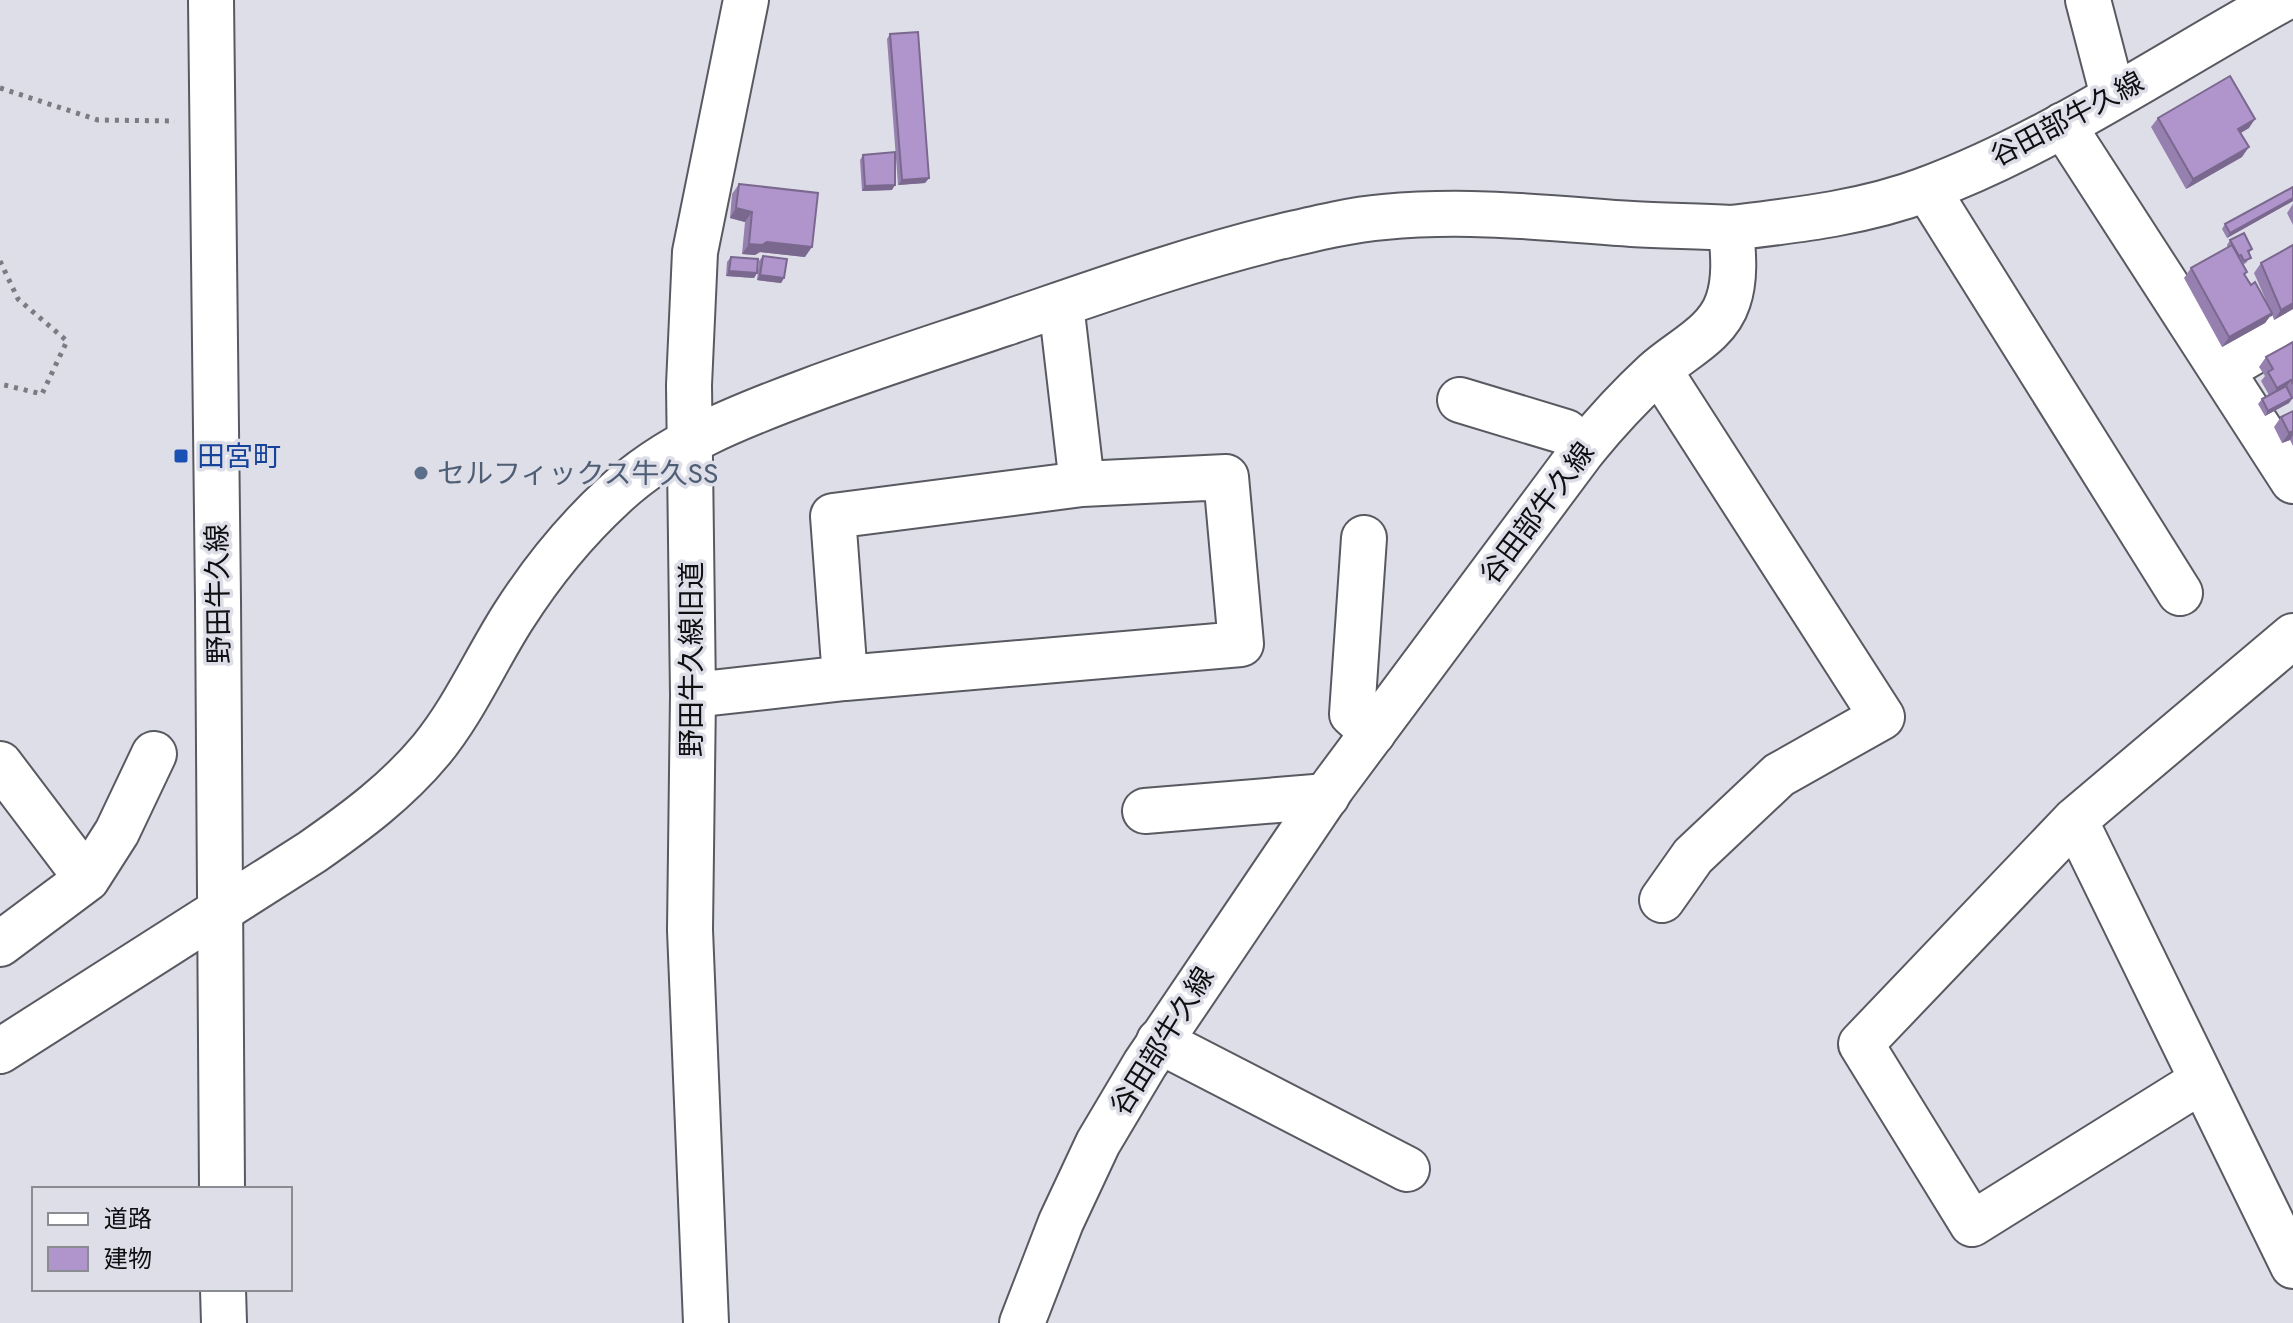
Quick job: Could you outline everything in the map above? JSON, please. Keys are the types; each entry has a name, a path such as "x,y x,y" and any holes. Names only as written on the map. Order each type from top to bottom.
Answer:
{"street":[{"name":"野田牛久線","path":"211,0 222,1187"},
{"name":"野田牛久線旧道","path":"706,1323 690,930 693,695 689,441 695,252 746,0"},
{"path":"2088,0 2113,96"},
{"name":"谷田部牛久線","path":"1022,1323 1061,1222 1098,1143 1159,1041 1327,796 1584,449 1616,410 1659,370 1705,334 1725,309 1730,298 1733,270 1731,228 1826,217 1927,189 2063,125 2281,0"},
{"path":"2063,125 2293,481"},
{"path":"1927,189 2180,593"},
{"path":"0,1051 349,826 403,780 432,749 513,616 562,550 615,494 689,441 751,413 846,377 1061,304 1220,252 1317,228 1381,217 1452,212 1731,228"},
{"path":"1061,304 1082,484"},
{"path":"2222,370 2293,329"},
{"path":"1659,370 1882,717 1779,775 1693,856 1662,900"},
{"path":"1460,400 1566,432 1584,449"},
{"path":"693,695 845,678 1241,644 1226,477 1082,484 833,516 845,678"},
{"path":"1364,538 1352,714 1373,733"},
{"path":"2201,1081 1972,1224 1861,1044 2075,820 2293,636"},
{"path":"0,944 87,879 117,832 154,754"},
{"path":"0,764 87,879"},
{"path":"1145,811 1327,796"},
{"path":"2075,820 2293,1266"},
{"path":"1159,1041 1407,1169"},
{"path":"223,1291 224,1323"}],"path":[{"path":"0,88 98,120 212,121"},
{"path":"0,261 18,299 67,341 42,394 0,384"}],"building":[{"path":"918,32 929,178 902,180 890,34"},
{"path":"2230,76 2255,119 2238,129 2249,147 2193,179 2158,118"},
{"path":"895,152 895,185 865,186 863,155"},
{"path":"739,184 818,193 812,247 767,242 762,245 749,244 752,212 736,208"},
{"path":"2293,187 2293,198 2230,233 2225,224"},
{"path":"2244,233 2252,249 2248,251 2251,258 2244,261 2230,240"},
{"path":"2232,245 2247,272 2244,274 2251,285 2255,282 2272,313 2229,337 2191,268"},
{"path":"2293,245 2293,303 2281,310 2261,263"},
{"path":"763,256 787,259 784,278 760,275"},
{"path":"731,257 758,259 757,273 729,271"},
{"path":"2293,342 2293,384 2291,380 2277,388 2268,372 2273,369 2266,357"},
{"path":"2286,386 2292,398 2268,411 2262,399"},
{"path":"2293,411 2293,431 2289,433 2281,417"}],"place":[{"name":"田宮町","path":"181,456"},
{"name":"セルフィックス牛久SS","path":"421,473"}]}
